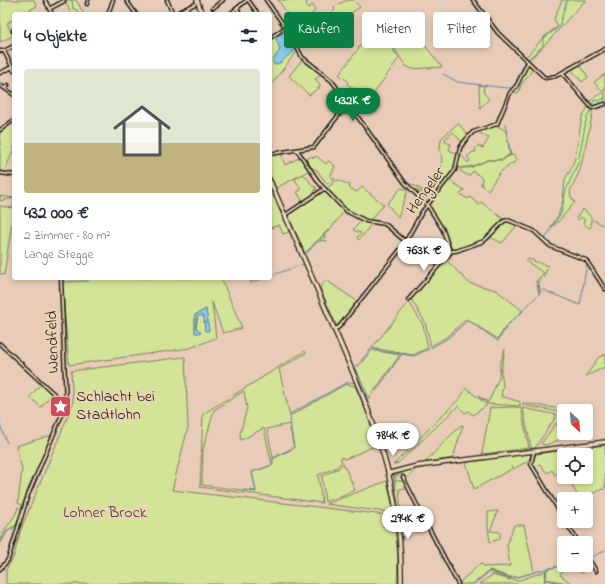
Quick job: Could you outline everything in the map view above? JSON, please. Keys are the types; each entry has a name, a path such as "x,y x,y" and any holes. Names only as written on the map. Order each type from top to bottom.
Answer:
{"main road":[{"path":"196,2 201,12"},
{"path":"272,186 335,329 382,445 390,473 398,513 401,546 401,584"},
{"path":"390,473 417,466 605,442"}],"street":[{"path":"45,0 51,12"},
{"path":"87,4 88,0"},
{"path":"109,12 113,0"},
{"path":"126,0 135,12"},
{"path":"167,0 173,12"},
{"path":"213,8 223,0"},
{"path":"232,12 248,0 257,12"},
{"path":"266,0 284,24"},
{"path":"473,0 498,33 545,78 552,78 562,74 605,50"},
{"path":"49,8 64,1"},
{"path":"178,12 196,2"},
{"path":"237,8 239,12"},
{"path":"272,37 284,28"},
{"path":"0,51 4,51 12,47"},
{"path":"298,48 305,60 332,81 405,184 428,206 441,226 451,252"},
{"path":"0,73 11,67 4,51"},
{"name":"Hengeler","path":"335,329 339,327 367,293 406,242 420,215 455,170 460,148 466,139 476,130 497,124 508,97 517,85 528,62"},
{"path":"562,74 592,108 605,104"},
{"path":"0,84 12,93"},
{"path":"5,88 8,85"},
{"path":"272,154 314,148 348,103"},
{"path":"0,130 12,121"},
{"path":"297,150 324,188 348,212 366,221 382,223 406,242"},
{"path":"0,173 12,175"},
{"path":"285,215 324,188"},
{"path":"408,300 451,252 484,241 504,220 508,220 534,232 550,246 586,260 605,289"},
{"name":"Wendfeld","path":"0,569 8,560 28,495 66,405 62,280"},
{"name":"Wendfeld","path":"0,344 66,405"},
{"path":"534,451 531,464 557,507"},
{"path":"403,477 458,584"},
{"path":"398,513 422,515"},
{"path":"593,566 596,571"}],"green space":[{"path":"0,0 34,0 37,6 26,12 12,12 12,20 7,23 12,36 0,42"},
{"path":"65,0 76,0 83,12 70,12"},
{"path":"278,0 309,0 306,3 308,8 313,5 315,11 314,12 286,12"},
{"path":"353,0 360,7 352,12 333,12 335,10 334,7"},
{"path":"562,0 586,0 529,60 526,57 544,37 558,26 554,19"},
{"path":"284,30 284,37 281,34 277,38 280,50 273,61 288,56 295,50 293,48 296,48 297,51 272,83 272,39"},
{"path":"362,44 362,48 392,48 399,58 369,100 347,84 348,81 339,75"},
{"path":"425,46 442,67 412,69 406,66 394,48 425,48"},
{"path":"302,60 321,74 315,79 320,84 319,88 309,95 289,76"},
{"path":"528,65 533,69 521,85 518,94 514,91"},
{"path":"580,65 588,77 582,82 572,70"},
{"path":"605,74 605,91 602,91 594,82"},
{"path":"479,85 484,86 483,92 489,99 480,108"},
{"path":"605,93 605,103 591,106 589,102 594,97"},
{"path":"588,107 592,111 592,116 580,170 570,191 571,197 575,202 558,222 550,228 558,216 563,201 565,179 575,158 582,117"},
{"path":"12,123 12,154 4,172 0,172 0,132"},
{"path":"458,123 468,135 462,142 453,132 446,138 444,142 451,144 449,150 458,154 455,167 427,203 421,193 428,193 412,189 406,182 425,191 441,169 441,139"},
{"path":"498,126 506,131 510,154 503,159 488,160 473,166 458,168 460,154 468,163 470,160 467,157 473,152 476,152 475,149 478,146 483,148 489,138 480,133 480,130"},
{"path":"281,154 285,165 301,157 310,170 276,188 272,179 272,155"},
{"path":"514,155 516,161 500,172 488,190 481,185 482,178 473,171 469,176 460,171 462,168 470,168 488,160 503,160 508,156"},
{"path":"312,156 314,158 316,156 326,164 329,161 335,166 330,177 335,179 327,184 317,170 310,167 305,160"},
{"path":"303,174 313,187 315,186 316,188 314,191 317,189 318,191 303,202 297,192 301,190 295,179"},
{"path":"337,180 350,185 349,188 357,192 362,187 384,205 369,221 366,220 346,209 326,189"},
{"path":"449,180 464,190 460,194 468,199 470,197 479,205 481,202 503,219 485,239 454,251 451,249 443,228 429,206"},
{"path":"401,188 408,190 398,217 387,204"},
{"path":"323,190 344,211 324,238 327,241 320,240 329,229 305,253 288,215"},
{"path":"272,193 289,232 283,234 279,225 272,227"},
{"path":"0,196 12,198 12,198 0,201"},
{"path":"0,206 12,208 12,221 4,275 0,274"},
{"path":"583,209 591,217 591,227 589,228 583,223 585,220 581,217 578,220 576,218"},
{"path":"361,221 372,223 359,240 357,238 361,233 353,230"},
{"path":"505,221 517,225 502,243 492,238 489,239"},
{"path":"445,242 448,253 443,259 436,252"},
{"path":"528,259 548,266 544,277 538,282 539,293 536,281 544,273 526,261"},
{"path":"446,260 469,283 496,290 523,311 506,326 498,339 466,319 448,336 431,346 425,322 411,299"},
{"path":"88,280 222,280 242,328 223,333 212,302 216,338 190,348 69,365 62,282","holes":["206,309 208,326 205,331 204,317 202,315 198,316 196,328 201,332 195,333 195,315"]},
{"path":"326,280 358,302 337,326 320,288"},
{"path":"409,302 423,325 428,348 413,355 372,348"},
{"path":"505,349 501,371 503,386 501,396 520,402 520,406 488,404 478,396 488,402 489,401 499,378 500,364"},
{"path":"372,350 400,355 369,398 356,369"},
{"path":"305,351 306,353 279,369 290,416 346,384 355,386 367,413 377,445 345,459 342,457 340,459 342,461 337,467 318,475 322,503 200,487 203,414","holes":["244,391 247,408 240,434 241,440 264,428 271,460 273,458 267,429 289,424 294,448 273,459 273,465 252,472 256,492 202,485 203,449 214,410"]},
{"path":"605,354 605,367 586,376 598,358"},
{"name":"Lohner Brock","path":"185,357 188,427 172,490 394,516 398,557 397,584 6,584 6,570 14,556 21,529 73,404 71,371"},
{"path":"41,384 52,394 41,407 30,397"},
{"path":"466,388 487,405 473,415 468,411 465,413 458,406 398,463 393,465 461,397"},
{"path":"523,403 557,408 557,411 523,405"},
{"path":"490,408 521,408 529,448 482,454"},
{"path":"523,408 557,415 535,448 531,448"},
{"path":"556,423 558,440 546,445 541,444"},
{"path":"463,425 453,458 425,462 460,426"},
{"path":"52,435 22,505 18,503 22,469 16,446"},
{"path":"605,445 605,488 593,493 576,492 572,484 593,484 593,448 582,448"},
{"path":"557,451 557,474 555,475 552,470 547,473 540,464 534,467 532,463 536,454"},
{"path":"532,453 528,461 513,469 512,466 512,469 474,489 466,462 425,467"},
{"path":"343,463 355,490 325,502 322,476 339,468"},
{"path":"423,467 416,469 405,479 402,473 395,477 395,481 403,481 407,488 399,489 401,513 399,510 394,476 402,471"},
{"path":"387,481 394,513 326,504"},
{"path":"18,507 21,509 16,525 7,530 0,542 2,534 14,517"},
{"path":"498,511 490,531 500,532 500,539 490,542 488,512"},
{"path":"514,525 524,525 534,572 512,577 490,570 473,584 461,584 460,582 479,565 482,564 484,567 510,566 507,545"},
{"path":"557,567 557,572 562,572 560,575 572,584 546,579 547,569"},
{"path":"490,571 517,581 546,571 544,584 480,584 492,575 511,580 491,573 489,572"}],"water":[{"path":"284,33 284,48 294,48 295,50 280,63 274,65 273,60 280,50 276,38"},
{"path":"206,309 209,331 205,331 204,317 200,315 197,317 196,328 201,333 195,333 195,315"}],"waterway":[{"path":"72,0 73,9 77,10 78,12"},
{"path":"528,59 543,46 543,39 560,26 568,0"},
{"path":"513,88 525,62"},
{"path":"443,74 458,82 513,88"},
{"path":"592,105 594,100 598,101 605,98"},
{"path":"545,239 561,213 566,190 578,163 586,121 591,108"},
{"path":"0,131 12,122"},
{"path":"505,124 511,155 509,156"},
{"path":"451,174 455,169"},
{"path":"404,184 409,189"},
{"path":"413,189 419,195"},
{"path":"272,192 289,231"},
{"path":"421,197 428,203"},
{"path":"287,215 305,255 318,241 321,241"},
{"path":"593,220 605,226"},
{"path":"295,244 309,275"},
{"path":"543,290 580,305 587,263"},
{"path":"272,275 304,264"},
{"path":"250,280 251,283 259,280"},
{"path":"431,348 448,338 468,320 498,341 507,326 541,292 538,281"},
{"path":"314,286 332,329"},
{"path":"333,332 353,377"},
{"path":"0,341 52,391"},
{"path":"361,361 371,349"},
{"path":"374,350 414,356 429,349"},
{"path":"376,391 401,355"},
{"path":"360,363 354,367 368,400"},
{"path":"294,447 290,414 344,384 349,382 355,383"},
{"path":"0,425 7,443"},
{"path":"379,446 383,462"},
{"path":"243,492 244,490 256,491 252,472 272,465 271,460 273,458 292,448"},
{"path":"0,545 7,532 15,527"},
{"path":"573,531 576,536"},
{"path":"593,557 605,550"},
{"path":"514,578 557,567"},
{"path":"544,584 546,570"},
{"path":"474,584 490,571 512,578"},
{"path":"545,580 563,583"}],"place":[{"name":"Schlacht bei Stadtlohn","path":"60,406"}]}
